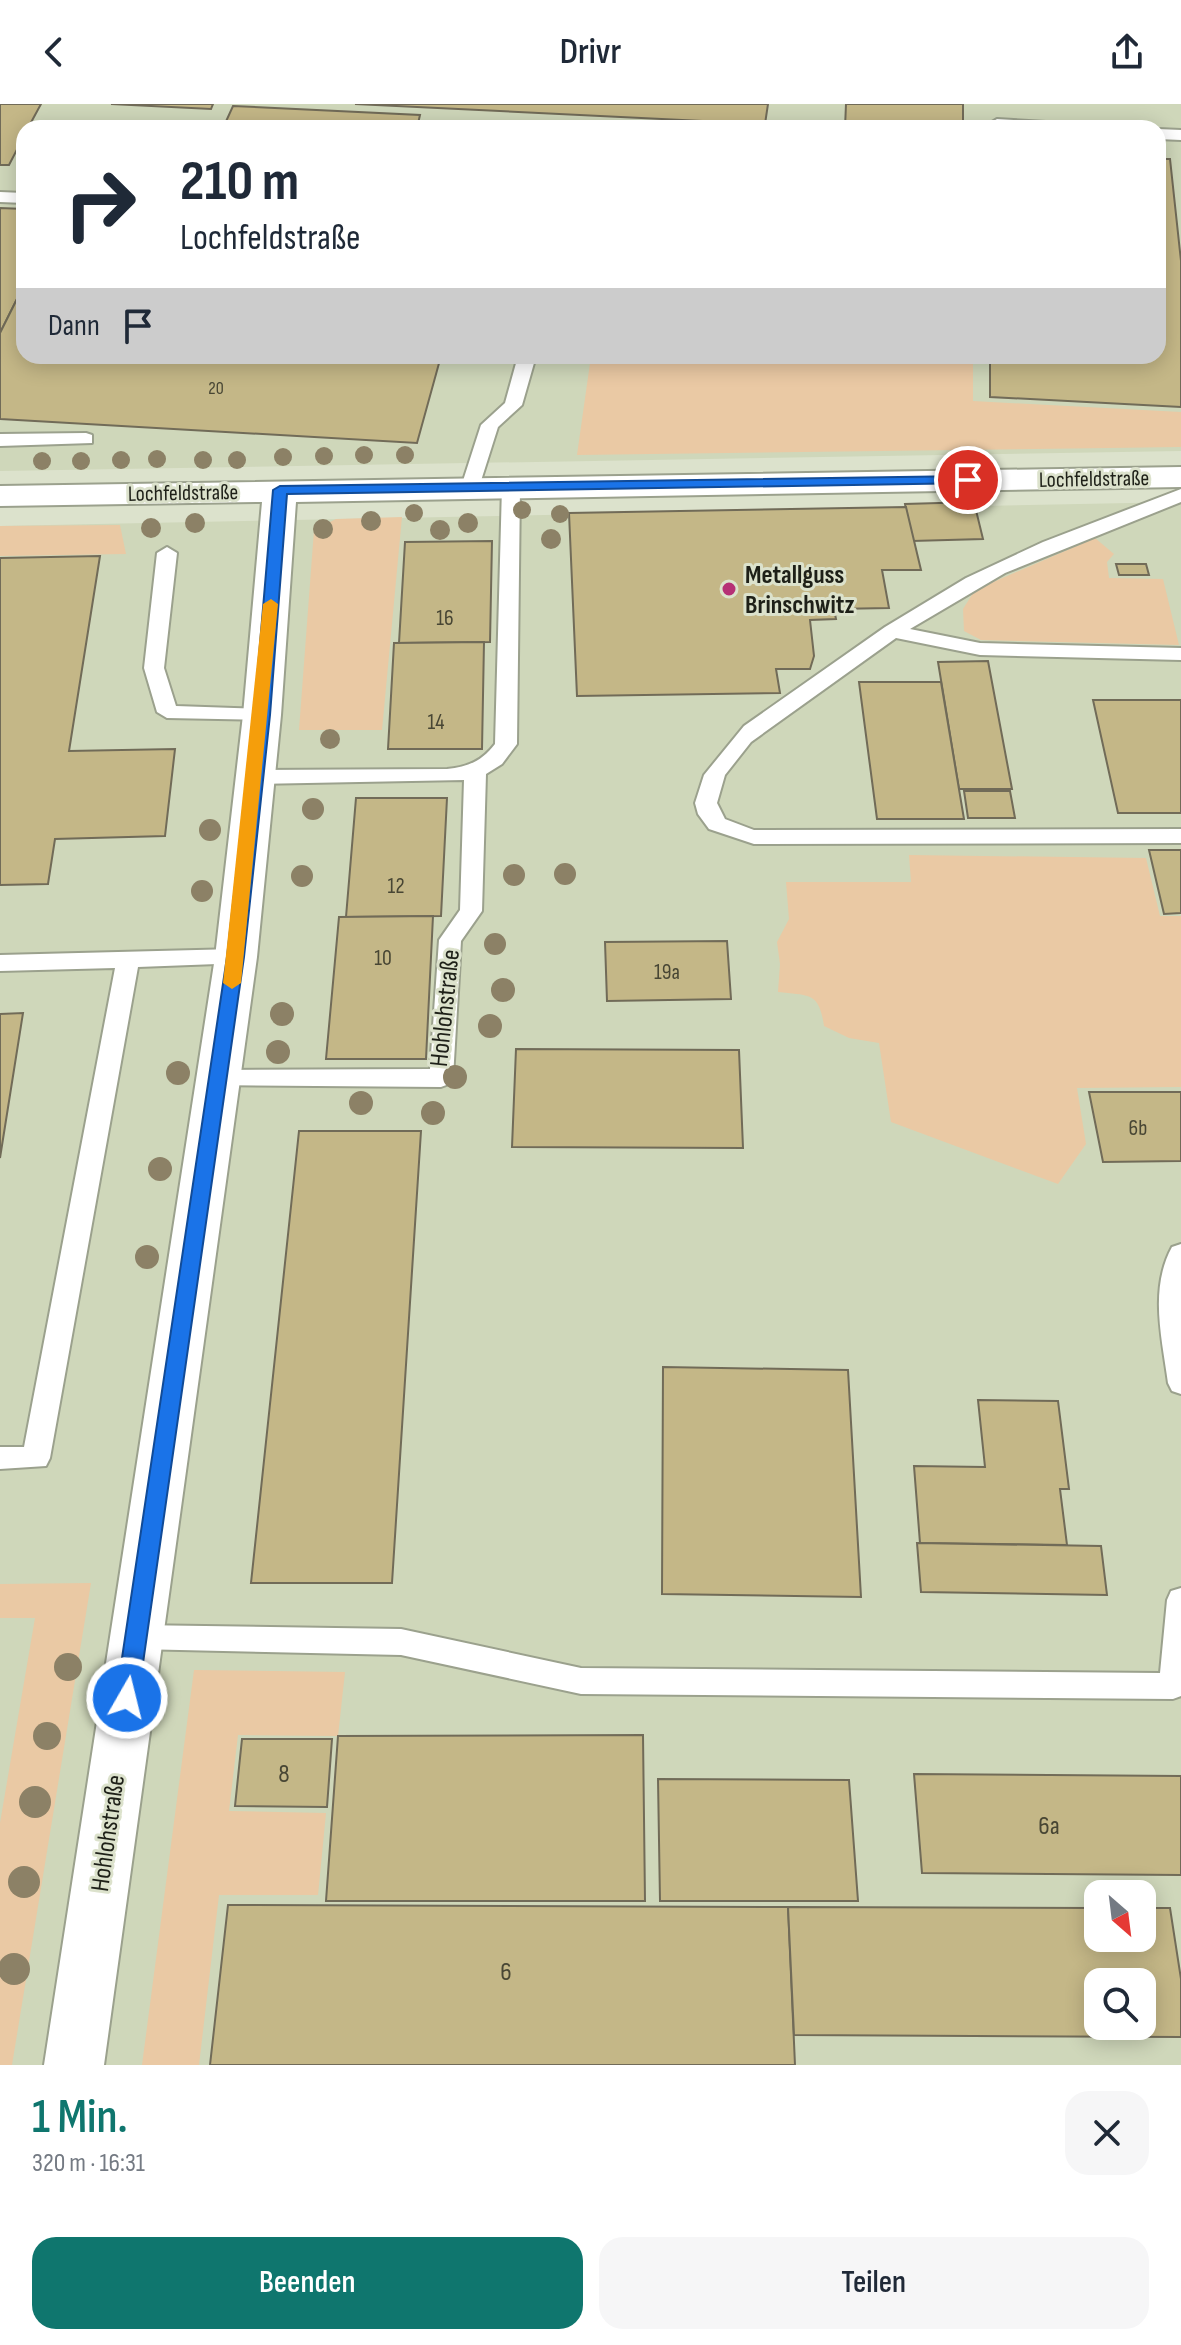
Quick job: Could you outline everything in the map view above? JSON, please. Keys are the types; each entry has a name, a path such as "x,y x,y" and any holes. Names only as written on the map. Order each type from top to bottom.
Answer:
{"street":[{"name":"Lochfeldstraße","path":"0,496 1181,477"},
{"name":"Hohlohstraße","path":"74,2065 236,957 262,715 280,490"}],"lane":[{"path":"470,487 490,425 513,405 525,364"},
{"path":"0,440 86,439"},
{"path":"255,777 475,773 494,763 506,744 511,487"},
{"path":"1181,495 1051,546 972,582 892,631 739,742 712,777 705,796 707,814 715,826 732,834 754,837 1181,836"},
{"path":"167,553 154,668 167,712 262,715"},
{"path":"892,631 980,649 1181,654"},
{"name":"Hohlohstraße","path":"217,1079 441,1078 450,940 471,911 475,773"},
{"path":"0,963 236,957"},
{"path":"0,1458 36,1458 128,960"},
{"path":"1181,1254 1170,1299 1181,1383"},
{"path":"136,1637 401,1642 581,1681 1173,1686 1181,1600"}],"shaded area":[{"path":"0,104 1181,104 1181,451 0,471"},
{"path":"590,364 973,364 973,401 1181,412 1181,447 577,455"},
{"path":"1181,502 1181,2065 0,2065 0,526"},
{"path":"402,517 382,730 299,730 314,530 336,519"},
{"path":"120,525 126,554 0,556 0,526"},
{"path":"1095,538 1114,554 1107,562 1109,578 1163,579 1179,645 981,640 964,631 963,609 975,590"},
{"path":"909,855 1146,858 1160,916 1181,916 1181,1087 1077,1088 1086,1144 1058,1184 891,1122 879,1043 849,1038 824,1026 819,1006 811,997 778,992 780,964 777,942 789,919 786,882 911,882"},
{"path":"91,1583 12,2065 0,2065 0,1823 35,1618 0,1618 0,1584"},
{"path":"194,1670 345,1672 338,1736 238,1735 229,1811 326,1813 318,1895 219,1895 199,2065 142,2065"}],"building":[{"path":"0,104 41,104 32,120 16,120 16,151 9,165 0,165"},
{"path":"111,104 213,104 211,109"},
{"path":"355,104 768,104 766,120 683,120"},
{"path":"846,104 963,104 963,120 845,120"},
{"path":"233,106 420,115 419,120 227,120"},
{"path":"1166,159 1170,159 1181,261 1181,407 990,397 990,364 1166,364"},
{"path":"0,208 16,209 16,301 0,333"},
{"path":"16,301 16,364 439,364 417,443 0,419 0,333"},
{"path":"974,502 983,539 912,541 905,504"},
{"name":"Metallguss Brinschwitz","path":"906,507 921,570 882,570 889,608 834,609 836,619 810,620 814,656 810,669 776,669 780,693 577,696 569,513"},
{"path":"492,541 490,642 399,643 405,542"},
{"path":"100,556 69,751 175,749 165,836 55,839 48,884 0,885 0,558"},
{"path":"1116,564 1146,564 1149,575 1119,575"},
{"path":"484,642 482,749 388,749 394,643"},
{"path":"988,661 1012,789 959,789 938,662"},
{"path":"859,682 941,682 964,819 877,819"},
{"path":"1093,700 1181,700 1181,813 1118,813"},
{"path":"964,791 1010,791 1015,818 968,818"},
{"path":"356,798 447,798 441,916 346,917"},
{"path":"1149,850 1181,850 1181,913 1164,914"},
{"path":"433,916 426,1059 326,1059 339,917"},
{"path":"727,941 731,999 607,1001 605,942"},
{"path":"23,1013 0,1158 0,1014"},
{"path":"516,1049 739,1050 743,1148 512,1147"},
{"path":"1089,1092 1181,1092 1181,1161 1103,1162"},
{"path":"299,1131 421,1131 392,1583 251,1583"},
{"path":"663,1367 848,1370 861,1597 662,1594"},
{"path":"978,1400 1058,1401 1069,1489 1060,1489 1067,1545 920,1543 914,1466 985,1467"},
{"path":"917,1543 1101,1546 1107,1595 921,1592"},
{"path":"643,1735 645,1901 326,1901 338,1736"},
{"path":"242,1739 332,1739 327,1807 235,1806"},
{"path":"914,1774 1181,1776 1181,1875 922,1873"},
{"path":"658,1779 849,1780 858,1901 660,1901"},
{"path":"228,1905 788,1907 795,2065 210,2065"},
{"path":"788,1907 1084,1908 1084,1952 1156,1952 1156,1908 1170,1908 1181,1979 1181,2037 1156,2037 1156,1968 1084,1968 1084,2036 794,2035"}],"slow traffic":[{"path":"232,983 262,715 271,604"}],"place":[{"name":"Metallguss Brinschwitz","path":"729,589"}],"route":[{"path":"127,1698 236,957 262,715 280,490 968,480"}]}
